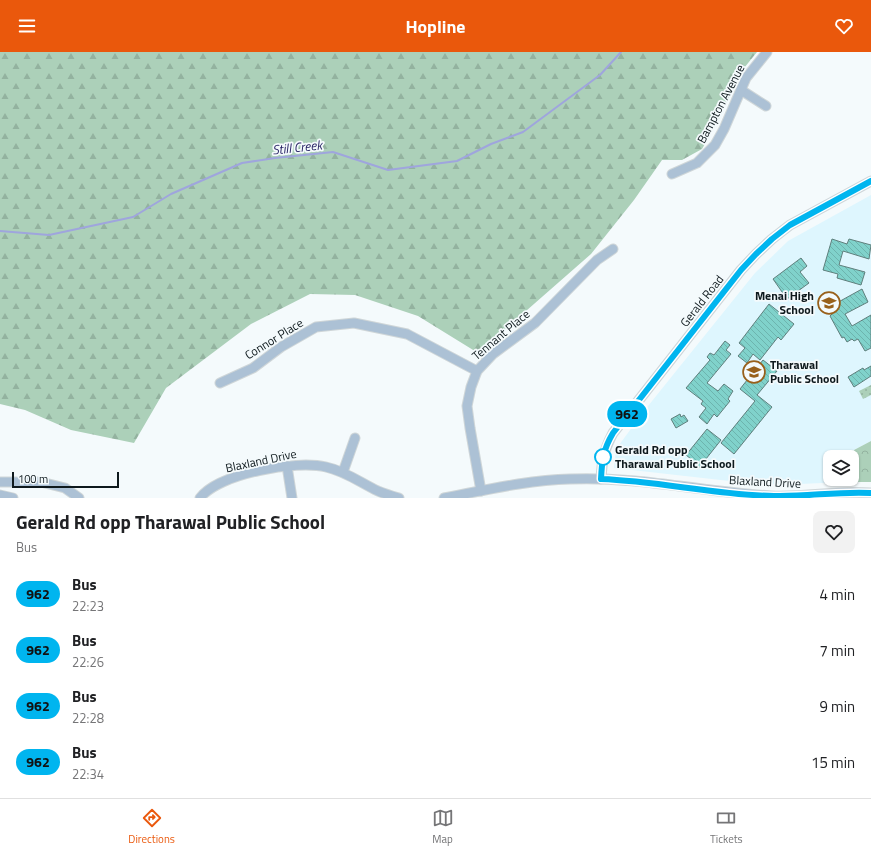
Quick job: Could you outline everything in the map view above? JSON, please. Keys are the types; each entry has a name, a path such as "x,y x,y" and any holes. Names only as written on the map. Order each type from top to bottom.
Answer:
{"street":[{"name":"Bampton Avenue","path":"672,174 697,163 715,146 746,78 767,52"},
{"path":"741,90 766,106"},
{"name":"Gerald Road","path":"601,479 603,457 606,445 613,433 741,270 772,239 790,225 871,181"},
{"name":"Tennant Place","path":"482,491 467,406 471,387 477,371 493,354 535,323 596,260 613,249"},
{"name":"Connor Place","path":"220,383 253,368 281,347 316,327 354,323 407,334 477,371"},
{"path":"343,472 355,438"},
{"name":"Blaxland Drive","path":"200,498 215,485 232,477 287,466 308,464 343,472 380,492 399,498"},
{"path":"287,466 292,498"},
{"name":"Blaxland Drive","path":"444,498 524,483 570,479 633,481 774,496 831,496 856,492 871,493"},
{"path":"0,482 41,482 65,488 79,498"},
{"path":"0,494 13,498"}],"shaded area":[{"name":"Tharawal Public School","path":"871,195 871,441 854,450 823,450 823,483 756,484 614,468 616,449 648,406 755,273 788,241"}],"green space":[{"path":"0,52 757,52 740,73 718,121 702,149 682,160 662,160 634,200 591,254 478,353 418,316 355,295 310,294 251,324 166,388 134,443 71,430 25,410 0,404"},
{"path":"871,385 871,395 863,399 859,391"},
{"path":"871,441 871,482 859,482 859,450 854,450"}],"building":[{"path":"832,239 847,244 849,239 871,245 869,259 843,251 839,265 865,272 861,285 837,278 838,274 823,270"},
{"path":"801,258 807,266 800,272 809,283 787,299 773,279"},
{"path":"862,289 868,302 845,314 852,326 871,315 871,348 865,351 858,339 854,341 852,339 847,342 844,337 842,338 830,316 832,314 830,309 834,307 833,305"},
{"path":"769,304 794,324 781,340 778,337 760,360 753,354 747,363 738,356 745,348 739,343"},
{"path":"725,341 730,345 726,350 731,354 707,383 718,391 724,384 733,391 728,399 730,401 717,417 714,414 707,424 699,417 706,408 701,404 703,401 686,388 710,360 707,357 710,353 714,355"},
{"path":"763,360 777,371 757,395 772,407 734,454 721,443 755,401 740,389"},
{"path":"871,366 871,376 854,387 848,377 863,368 864,370"},
{"path":"680,414 681,417 684,415 688,421 676,428 671,419"},
{"path":"707,429 721,440 698,469 688,462 691,459 686,455"}],"waterway":[{"name":"Still Creek","path":"0,231 49,235 133,217 171,194 242,163 333,152 388,170 457,161 491,144 523,132 600,75 621,52"}],"bus line":[{"name":"962","path":"871,181 790,225 772,239 741,270 613,433 606,445 603,457 601,479 626,480 774,496 803,496 856,492 871,493"}],"place":[{"name":"Menai High School","path":"829,303"},
{"name":"Tharawal Public School","path":"754,372"},
{"name":"Gerald Rd opp Tharawal Public School","path":"603,457"}]}
